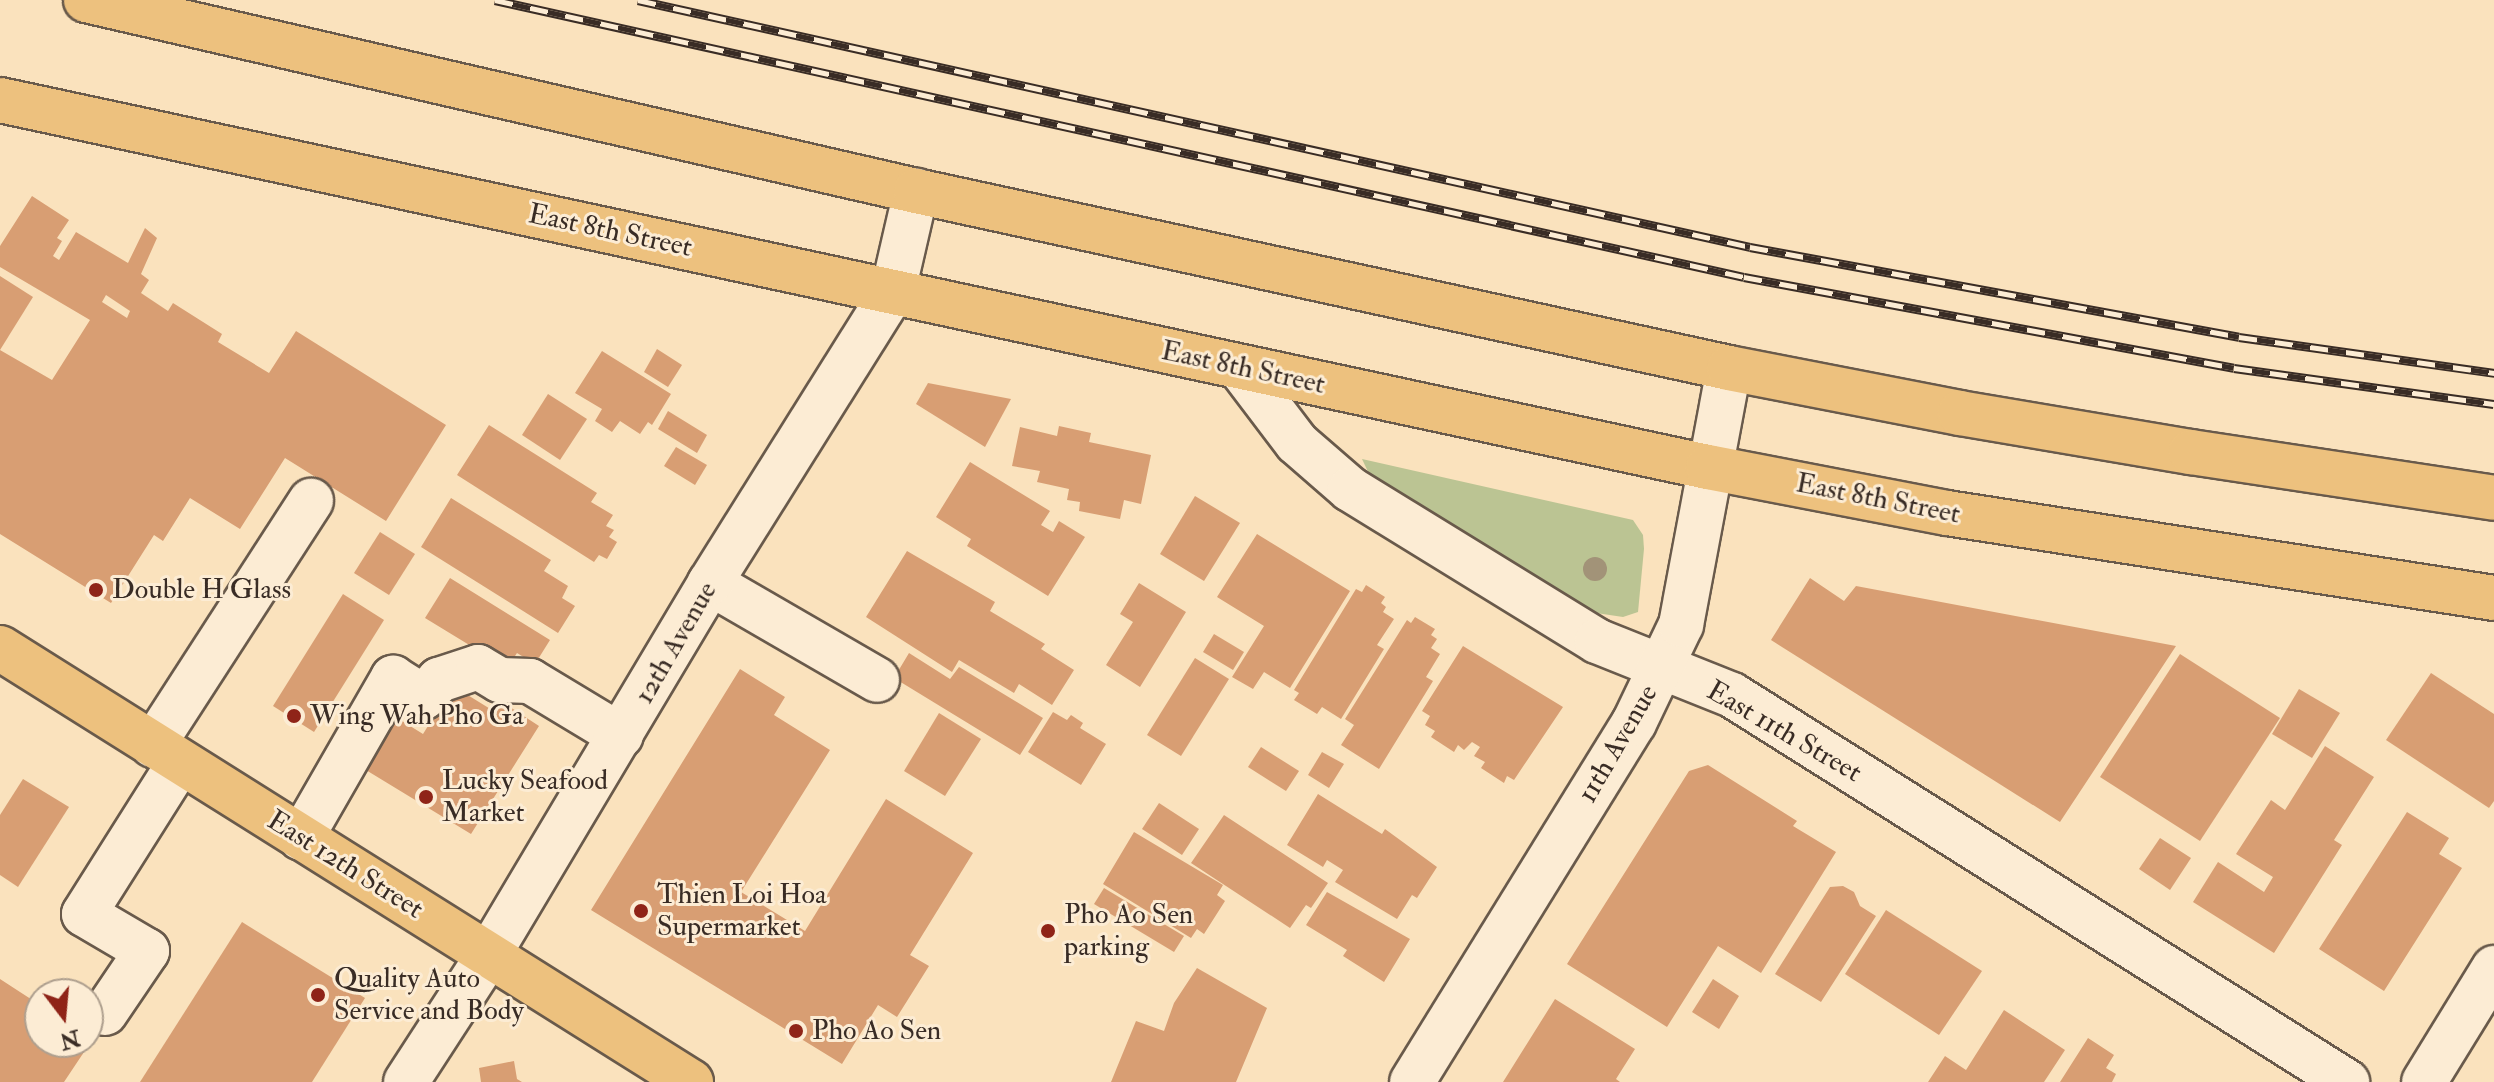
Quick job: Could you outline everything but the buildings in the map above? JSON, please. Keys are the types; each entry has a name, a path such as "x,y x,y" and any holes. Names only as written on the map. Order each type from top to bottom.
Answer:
{"main road":[{"path":"86,0 916,191 1729,368 2068,431 2494,498"},
{"name":"East 8th Street","path":"0,100 1708,467 1978,518 2494,598"},
{"name":"East 12th Street","path":"0,648 691,1082"}],"street":[{"name":"12th Avenue","path":"406,1082 489,954 710,583 893,291 916,191"},
{"name":"East 11th Street","path":"1240,368 1297,443 1350,489 1597,641 1732,695 2347,1082"},
{"name":"11th Avenue","path":"1412,1082 1634,723 1681,625 1708,467 1729,368"},
{"path":"105,1013 147,951 84,914 166,753 311,501"},
{"path":"710,583 877,680"},
{"path":"301,838 393,678 424,697 439,680 478,667 500,680 530,681 621,736"},
{"path":"2424,1082 2494,968"}],"green space":[{"path":"1362,459 1633,520 1643,535 1644,549 1638,612 1623,617 1576,610 1370,476"}],"railway":[{"path":"495,0 1744,277 2234,368 2494,404"},
{"path":"638,0 1750,247 2239,337 2494,373"}],"place":[{"name":"Double H Glass","path":"96,590"},
{"name":"Wing Wah Pho Ga","path":"294,716"},
{"name":"Lucky Seafood Market","path":"426,797"},
{"name":"Thien Loi Hoa Supermarket","path":"641,911"},
{"name":"Pho Ao Sen parking","path":"1048,931"},
{"name":"Quality Auto Service and Body","path":"318,995"},
{"name":"Pho Ao Sen","path":"796,1031"}]}
